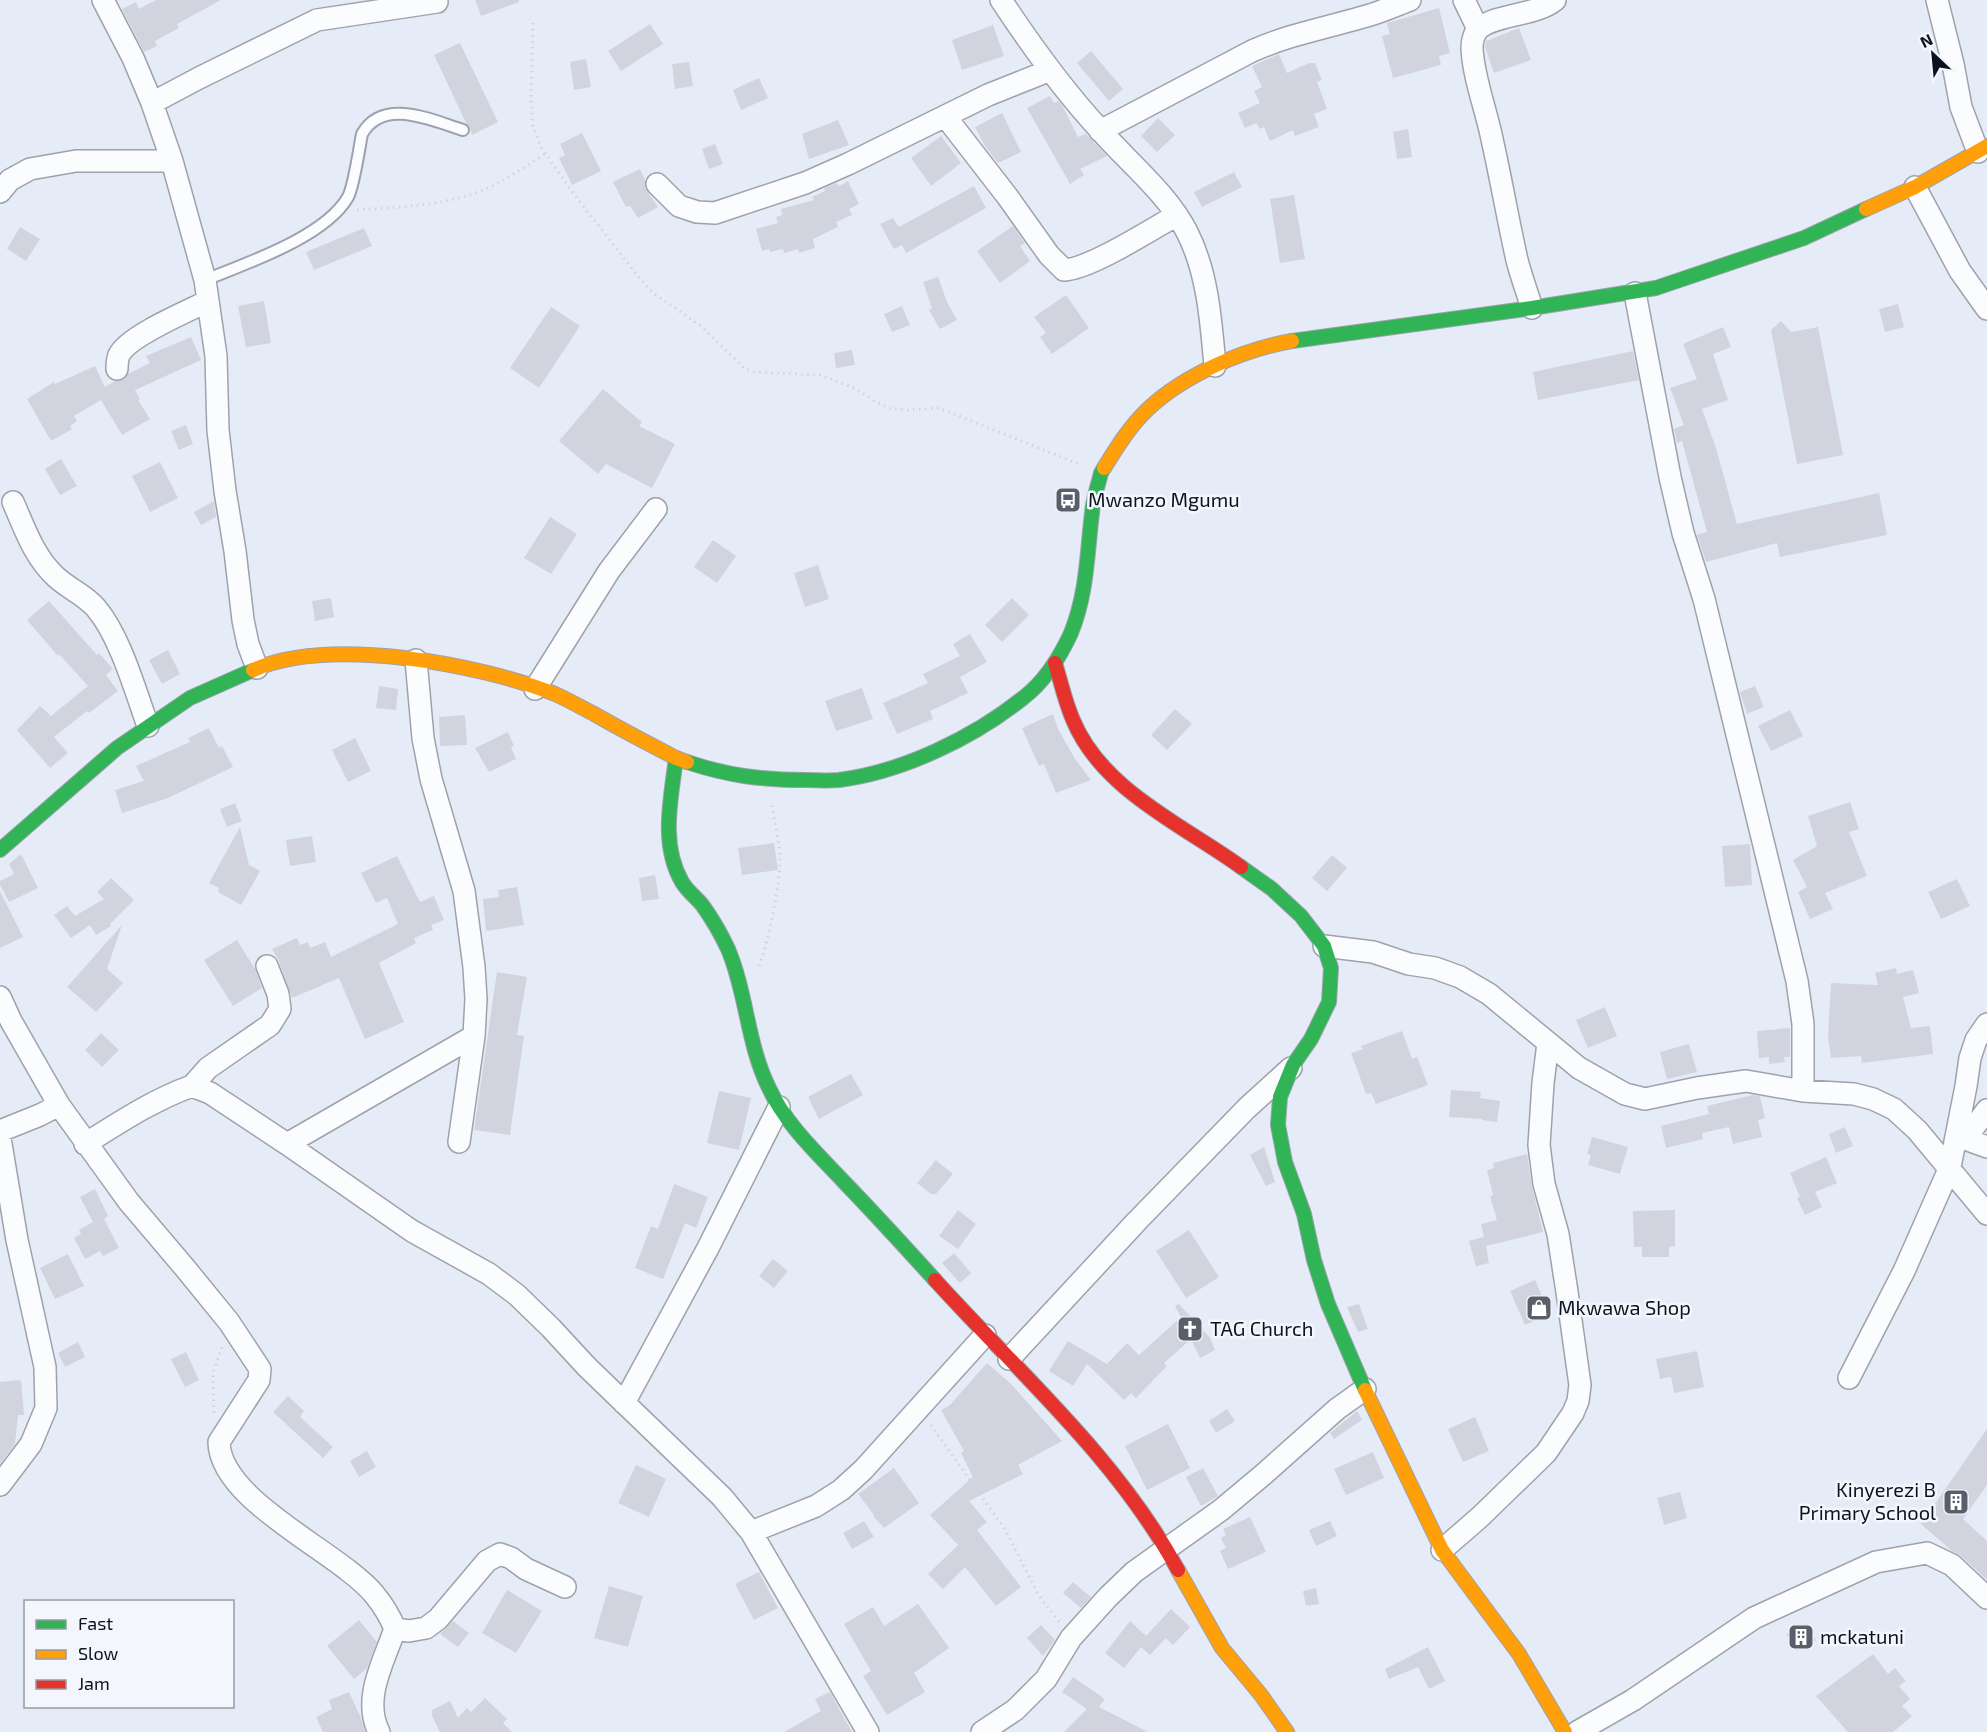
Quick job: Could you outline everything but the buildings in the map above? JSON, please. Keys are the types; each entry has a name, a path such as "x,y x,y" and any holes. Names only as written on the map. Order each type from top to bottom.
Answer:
{"street":[{"path":"103,0 133,58 152,103 172,161 207,291 216,356 218,430 225,491 243,620 248,644 257,668"},
{"path":"1000,0 1048,70 1177,215 1188,234 1199,264 1210,311 1215,366"},
{"path":"1100,131 1276,40 1371,15 1410,0"},
{"path":"1464,0 1478,29"},
{"path":"1532,308 1517,262 1472,49 1473,38 1478,29 1507,17 1534,12 1555,0"},
{"path":"0,850 117,748 190,698 257,668 300,657 341,653 416,660 498,675 557,695 676,758 717,772 767,780 838,780 892,768 943,748 990,722 1025,697 1055,663 1071,632 1085,586 1092,510 1101,473 1122,439 1147,410 1162,397 1237,355 1288,342 1635,293 1656,288 1804,238 1915,187 1983,149 1961,107 1937,0"},
{"path":"152,103 317,20 437,2"},
{"path":"657,184 679,206 697,212 715,213 848,164 945,116 1048,70"},
{"path":"945,116 1049,255 1064,270 1072,270 1091,262 1177,215"},
{"path":"0,192 10,180 30,169 76,161 172,161"},
{"path":"1915,187 1960,271 1987,309"},
{"path":"117,369 119,353 131,342 207,291"},
{"path":"1635,293 1683,533 1704,599 1797,981 1803,1024 1803,1091"},
{"path":"13,502 44,566 58,580 83,596 97,609 112,635 148,726"},
{"path":"535,688 609,571 656,509"},
{"path":"416,660 423,738 431,779 464,891 474,968 476,999 474,1036 459,1142"},
{"path":"1009,1359 1095,1264 1247,1108 1293,1065 1311,1039 1329,1002 1330,968 1324,946 1301,916 1272,889 1155,810 1106,772 1088,748 1073,721 1055,663"},
{"path":"676,758 668,831 673,863 683,884 702,905 717,927 738,973 747,1022 758,1060 768,1087 779,1107 802,1137 1114,1474 1167,1549 1222,1648 1261,1695 1287,1732"},
{"path":"1324,946 1373,952 1460,977 1489,994 1579,1068 1625,1094 1645,1100 1706,1086 1746,1081 1803,1091 1854,1094 1873,1099 1894,1109 1917,1130 1987,1214"},
{"path":"85,1144 159,1100 192,1086 208,1068 270,1024 280,1009 278,994 267,966"},
{"path":"0,997 11,1021 59,1105 85,1144 129,1203 186,1268 229,1322 260,1369 259,1380 219,1442 219,1454 237,1482 268,1513 344,1567 373,1593 388,1612 395,1629 378,1676 372,1704 379,1732"},
{"path":"1850,1378 1904,1271 1950,1167 1961,1138 1970,1058 1976,1040 1987,1024"},
{"path":"287,1144 474,1036"},
{"path":"1442,1550 1546,1453 1573,1413 1578,1401 1580,1385 1567,1292 1558,1234 1544,1184 1539,1145 1542,1083 1548,1043"},
{"path":"1293,1065 1280,1097 1278,1125 1285,1162 1304,1214 1314,1260 1328,1304 1365,1389 1442,1550 1519,1654 1564,1732"},
{"path":"192,1086 210,1093 329,1171 386,1215 489,1274 517,1295 624,1403 722,1497 751,1532 868,1732"},
{"path":"0,1131 59,1105"},
{"path":"624,1403 708,1248 779,1107"},
{"path":"1961,1138 1987,1110"},
{"path":"0,1138 17,1240 45,1368 46,1408 31,1444 0,1485"},
{"path":"1961,1138 1987,1147"},
{"path":"751,1532 816,1506 841,1490 863,1470 985,1335"},
{"path":"982,1732 1015,1710 1046,1679 1071,1638 1128,1578 1221,1510 1337,1409 1365,1389"},
{"path":"1577,1732 1633,1700 1754,1618 1876,1563 1927,1553 1952,1565 1987,1598"},
{"path":"395,1629 409,1631 426,1628 438,1619 487,1561 500,1554 565,1587"}],"lane":[{"path":"207,291 266,255 312,232 337,212 349,196 362,134 367,126 377,118 390,112 405,114 462,130"}],"path":[{"path":"533,23 531,99 533,126 541,147 570,189 637,276 652,292 701,326 744,368 754,372 820,375 854,388 891,409 939,408 1101,473"},
{"path":"337,212 437,201 479,191 501,182 545,153"},
{"path":"759,967 772,913 780,860 767,780"},
{"path":"223,1434 215,1418 213,1373 229,1322"},
{"path":"919,1408 993,1512 1017,1550 1039,1596 1071,1638"}],"traffic: fast":[{"path":"1292,341 1532,308 1656,288 1804,238 1866,209"},
{"path":"687,762 717,771 760,778 839,780 863,776 912,761 982,727 1003,713 1031,692 1045,677 1071,633 1086,574 1093,503 1104,468"},
{"path":"0,850 117,748 190,698 253,670"},
{"path":"676,758 669,821 669,837 675,867 684,885 701,903 720,932 728,949 756,1054 769,1088 776,1102 803,1139 935,1280"},
{"path":"1241,867 1272,889 1301,916 1324,946 1331,968 1329,1002 1311,1039 1293,1065 1280,1097 1278,1125 1285,1162 1304,1214 1314,1260 1328,1304 1365,1390"}],"traffic: slow":[{"path":"1866,209 1915,187 1987,146"},
{"path":"1104,468 1141,416 1179,385 1235,357 1292,341"},
{"path":"253,670 285,660 322,655 404,658 446,664 487,673 555,694 687,762"},
{"path":"1365,1390 1442,1550 1519,1654 1565,1732"},
{"path":"1178,1570 1222,1648 1261,1695 1287,1732"}],"traffic: jam":[{"path":"1055,663 1073,720 1086,745 1103,767 1146,804 1241,867"},
{"path":"935,1280 1096,1454 1153,1529 1178,1570"}],"place":[{"name":"Mwanzo Mgumu","path":"1068,500"},
{"name":"Mkwawa Shop","path":"1539,1308"},
{"name":"TAG Church","path":"1190,1329"},
{"name":"Kinyerezi B Primary School","path":"1956,1502"},
{"name":"mckatuni","path":"1801,1637"}]}
